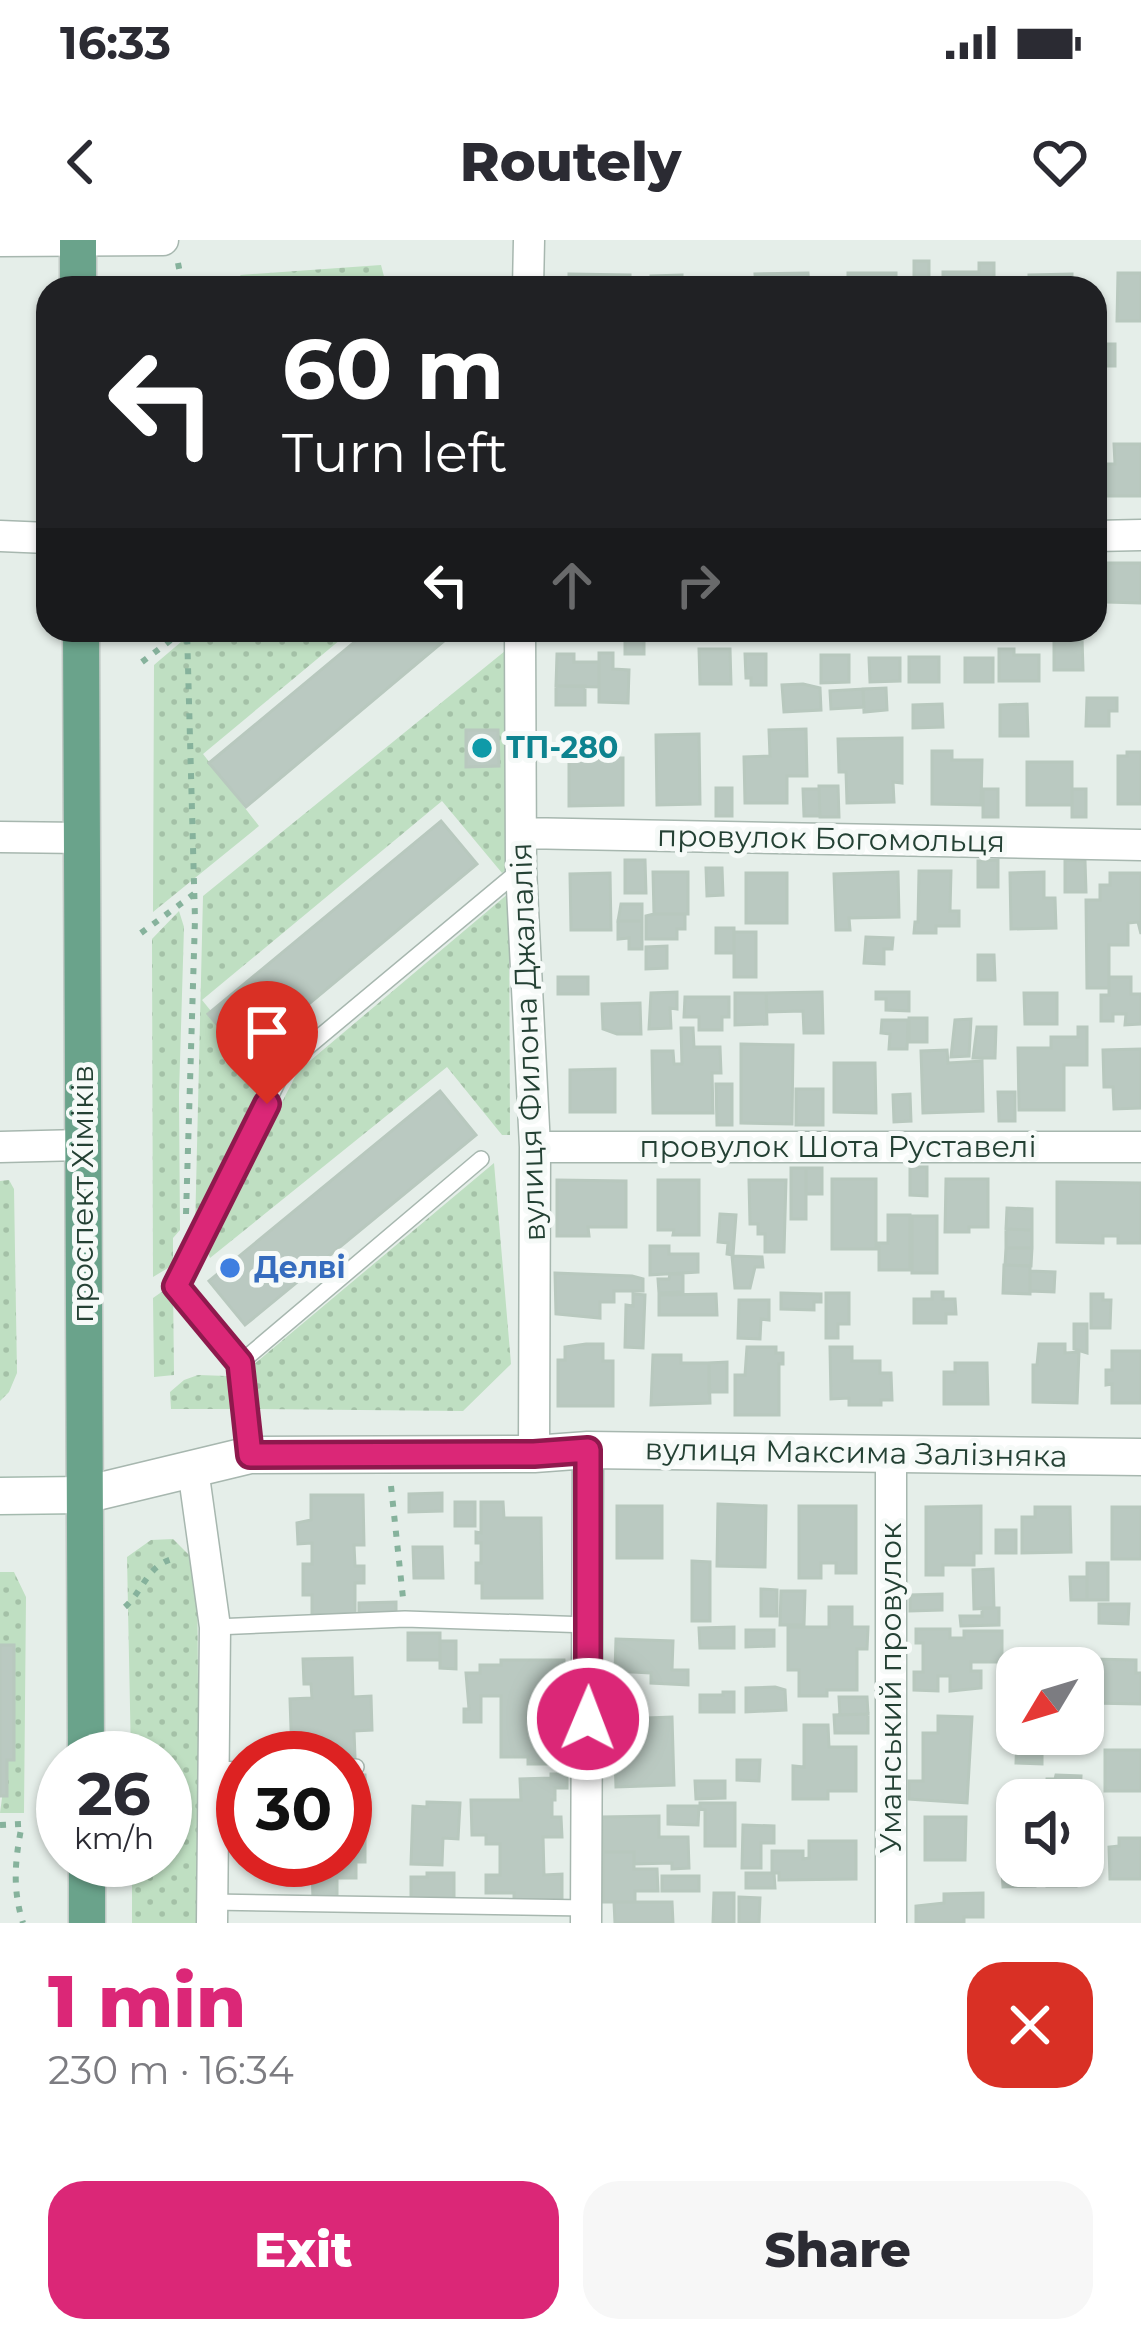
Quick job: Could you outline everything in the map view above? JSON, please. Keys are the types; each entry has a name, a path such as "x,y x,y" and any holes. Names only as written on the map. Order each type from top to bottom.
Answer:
{"main road":[{"path":"78,241 78,276"},
{"name":"проспект Хіміків","path":"81,642 86,1731"},
{"path":"87,1887 87,1923"}],"street":[{"path":"0,241 163,240"},
{"path":"528,276 530,240"},
{"path":"1107,536 1141,535"},
{"path":"0,536 36,538"},
{"name":"вулиця Филона Джалалія","path":"520,642 521,869 535,1147 534,1454"},
{"name":"провулок Богомольця","path":"521,833 1141,845"},
{"path":"0,837 83,838"},
{"path":"0,1147 82,1145"},
{"name":"провулок Шота Руставелі","path":"535,1147 1141,1147"},
{"path":"586,1916 588,1450"},
{"name":"вулиця Максима Залізняка","path":"0,1496 84,1495 250,1455 588,1450 1141,1457"},
{"name":"Уманський провулок","path":"890,1923 891,1454"},
{"path":"194,1469 208,1558 225,1731"},
{"path":"212,1913 216,1877"}],"lane":[{"path":"250,1455 240,1363 176,1286 286,1065 521,869"},
{"path":"240,1363 481,1160"},
{"path":"215,1627 405,1619 590,1625"},
{"path":"212,1913 586,1916"}],"path":[{"path":"142,662 170,642"},
{"path":"186,642 194,894 189,1260"},
{"path":"141,932 194,894"},
{"path":"388,1453 405,1619"},
{"path":"125,1607 138,1595 146,1575 168,1558 208,1558"},
{"path":"0,1825 22,1824 14,1862 15,1897 23,1923"}],"green space":[{"path":"381,265 384,276 241,276"},
{"path":"181,642 338,642 203,754 259,826 153,912 154,665"},
{"path":"505,651 513,864 502,873 442,801 202,1000 255,1065 266,1056 275,1067 195,1230 203,896"},
{"path":"509,893 510,1135 502,1135 447,1067 210,1258 206,1249 298,1071"},
{"path":"179,911 184,927 180,1230 173,1238 173,1265 153,1277 152,939"},
{"path":"494,1163 511,1364 463,1411 256,1409 252,1366"},
{"path":"9,1180 14,1189 17,1373 0,1401 0,1181"},
{"path":"173,1284 174,1375 154,1377 153,1298"},
{"path":"198,1375 227,1376 233,1384 234,1409 171,1409 170,1392"},
{"path":"173,1539 197,1563 200,1923 132,1923 132,1887 192,1887 192,1731 130,1731 127,1557 151,1540"},
{"path":"0,1572 14,1572 26,1597 24,1813 0,1813 7,1760 14,1759 14,1646 0,1645"}],"building":[{"path":"914,261 929,261 929,276 914,276"},
{"path":"979,263 994,263 994,276 943,276 943,272 979,272"},
{"path":"808,273 808,276 755,276"},
{"path":"848,273 896,273 896,276"},
{"path":"1118,273 1141,273 1141,321 1117,321"},
{"path":"569,274 630,275 630,276"},
{"path":"1107,344 1115,344 1115,366 1107,366"},
{"path":"1114,444 1141,444 1141,496 1107,496 1107,464 1115,464"},
{"path":"1108,563 1141,563 1141,603 1107,602"},
{"path":"355,642 443,642 246,807 209,763"},
{"path":"625,642 644,642 644,654 625,654"},
{"path":"1054,642 1082,642 1083,670 1054,670"},
{"path":"699,649 730,649 731,684 700,684"},
{"path":"999,649 1014,649 1014,655 1039,655 1039,681 999,681"},
{"path":"599,653 613,653 613,669 629,670 628,703 599,702"},
{"path":"557,654 574,654 574,662 599,662 599,687 556,686"},
{"path":"745,654 766,654 766,685 751,685 751,678 746,678"},
{"path":"821,655 849,655 849,682 821,683"},
{"path":"909,657 939,657 939,682 909,682"},
{"path":"869,658 900,658 900,681 870,682"},
{"path":"965,658 993,658 993,682 965,682"},
{"path":"782,685 820,688 821,710 784,712"},
{"path":"556,686 585,686 585,705 556,705"},
{"path":"886,688 887,710 864,712 863,689"},
{"path":"863,689 864,707 831,709 830,691"},
{"path":"1087,698 1117,698 1117,711 1109,711 1109,726 1086,726"},
{"path":"942,704 943,727 913,728 913,705"},
{"path":"1027,704 1028,736 1000,736 1000,705"},
{"path":"806,729 807,776 787,776 787,803 745,803 744,757 770,756 769,730"},
{"name":"ТП-280","path":"466,730 498,730 499,766 466,767"},
{"path":"699,734 700,804 657,805 656,735"},
{"path":"902,738 902,783 893,782 894,802 847,803 846,772 839,772 838,739"},
{"path":"932,751 952,751 952,760 982,760 981,805 932,804"},
{"path":"1127,752 1141,752 1141,804 1118,804 1118,756 1127,756"},
{"path":"569,758 623,758 623,805 569,806"},
{"path":"1027,762 1072,762 1072,805 1027,805"},
{"path":"819,786 838,786 839,817 820,817"},
{"path":"716,788 732,788 732,816 716,816"},
{"path":"803,789 819,789 820,816 804,816"},
{"path":"983,789 998,789 998,817 983,817"},
{"path":"1072,789 1086,789 1086,817 1072,817"},
{"path":"441,821 477,864 245,1057 208,1014"},
{"path":"625,860 645,860 646,893 625,893"},
{"path":"998,860 998,887 978,887 978,861"},
{"path":"1065,860 1085,861 1086,892 1065,892"},
{"path":"706,868 722,868 723,895 707,896"},
{"path":"919,871 951,871 950,911 959,911 959,926 914,933"},
{"path":"653,872 688,872 688,914 654,914"},
{"path":"898,872 899,917 849,918 850,930 836,930 834,874"},
{"path":"1044,872 1044,898 1055,898 1056,928 1011,929 1010,873"},
{"path":"610,873 611,930 571,930 570,874"},
{"path":"746,873 787,873 787,923 746,923"},
{"path":"1110,873 1141,873 1141,934 1138,922 1128,923 1128,945 1109,945 1109,988 1087,988 1086,900 1100,900 1100,885 1110,885"},
{"path":"621,904 642,904 642,921 618,921"},
{"path":"685,914 685,929 677,929 677,939 646,939 646,916"},
{"path":"618,921 642,921 642,949 629,949 629,938 618,939"},
{"path":"716,928 734,928 734,953 716,953"},
{"path":"734,932 756,932 756,977 734,977"},
{"path":"866,937 893,938 892,949 884,949 884,964 864,963"},
{"path":"667,946 667,968 646,969 646,947"},
{"path":"978,955 994,955 995,980 978,980"},
{"path":"558,977 588,977 588,994 558,994"},
{"path":"1109,977 1131,977 1131,994 1141,994 1141,1024 1125,1025 1126,1014 1101,1021 1101,995 1109,995"},
{"path":"677,992 677,1009 670,1008 671,1028 649,1029 651,993"},
{"path":"822,992 823,1033 804,1033 803,1011 767,1012 766,993"},
{"path":"876,992 909,992 909,1011 886,1010 886,999 876,999"},
{"path":"735,993 766,993 767,1024 735,1025"},
{"path":"1024,993 1057,993 1057,1024 1025,1024"},
{"path":"685,997 729,997 729,1017 722,1017 722,1030 699,1030 699,1017 684,1017"},
{"path":"640,1003 641,1034 603,1029 602,1004"},
{"path":"909,1018 927,1018 927,1042 909,1042"},
{"path":"971,1019 969,1056 951,1057 955,1020"},
{"path":"882,1020 908,1020 907,1049 889,1049 890,1034 881,1033"},
{"path":"977,1027 996,1027 995,1058 973,1058"},
{"path":"1078,1027 1087,1027 1087,1065 1064,1065 1064,1110 1019,1110 1018,1048 1051,1048 1051,1037 1078,1037"},
{"path":"681,1028 693,1028 694,1047 720,1047 721,1073 712,1073 713,1113 653,1113 652,1051 673,1051 674,1064 682,1064"},
{"path":"741,1044 793,1045 792,1124 741,1123"},
{"path":"1141,1049 1141,1108 1114,1109 1113,1087 1104,1087 1103,1050"},
{"path":"947,1050 948,1063 982,1061 983,1111 923,1113 921,1051"},
{"path":"834,1063 875,1063 876,1113 834,1112"},
{"path":"615,1069 615,1112 570,1112 570,1070"},
{"path":"716,1084 732,1084 732,1125 717,1125"},
{"path":"796,1089 823,1089 823,1125 796,1125"},
{"path":"440,1091 476,1135 245,1325 209,1281"},
{"path":"998,1092 1015,1092 1015,1121 999,1121"},
{"path":"910,1094 911,1121 894,1122 893,1095"},
{"path":"910,1167 927,1167 927,1196 910,1195"},
{"path":"791,1168 806,1168 806,1219 791,1219"},
{"path":"806,1168 822,1168 822,1194 806,1194"},
{"path":"832,1179 876,1179 876,1249 832,1249"},
{"path":"946,1179 988,1179 988,1227 945,1232"},
{"path":"557,1180 626,1181 626,1227 588,1227 589,1236 557,1236"},
{"path":"658,1180 699,1180 699,1235 658,1230"},
{"path":"749,1180 786,1180 784,1252 765,1252 765,1234 758,1234 758,1224 750,1224"},
{"path":"1057,1182 1141,1183 1141,1243 1118,1243 1118,1236 1103,1236 1103,1243 1057,1242"},
{"path":"1007,1208 1032,1209 1032,1230 1006,1229"},
{"path":"720,1214 736,1215 733,1255 727,1254 728,1243 718,1242"},
{"path":"888,1215 910,1215 910,1270 879,1270 879,1243 888,1243"},
{"path":"912,1216 937,1216 937,1273 912,1273"},
{"path":"1006,1229 1032,1230 1032,1248 1006,1248"},
{"path":"650,1246 669,1246 669,1254 698,1254 698,1272 650,1275"},
{"path":"1006,1248 1032,1248 1031,1266 1005,1265"},
{"path":"732,1256 762,1257 763,1267 755,1267 750,1288 735,1288"},
{"path":"1004,1265 1030,1266 1030,1294 1003,1293"},
{"path":"1030,1271 1055,1272 1054,1292 1030,1291"},
{"path":"555,1273 632,1276 643,1279 643,1291 614,1291 614,1302 600,1302 600,1318 556,1314"},
{"path":"670,1274 683,1274 683,1292 659,1293 658,1279 669,1279"},
{"path":"932,1292 955,1299 956,1314 946,1314 946,1323 914,1323 914,1299 932,1299"},
{"path":"781,1293 821,1294 821,1302 814,1302 814,1310 781,1309"},
{"path":"826,1293 849,1293 849,1324 838,1324 838,1338 826,1338"},
{"path":"633,1294 645,1295 643,1348 625,1347 626,1305 633,1306"},
{"path":"716,1294 717,1315 659,1315 659,1295"},
{"path":"1091,1294 1111,1300 1110,1328 1091,1328"},
{"path":"739,1300 769,1300 769,1320 761,1319 760,1339 738,1338"},
{"path":"1074,1324 1087,1324 1087,1353 1074,1349"},
{"path":"603,1344 603,1361 613,1361 613,1406 558,1406 558,1360 565,1360 565,1347"},
{"path":"1039,1344 1065,1344 1065,1353 1079,1352 1077,1403 1033,1402 1033,1365 1037,1365"},
{"path":"747,1347 776,1347 776,1353 783,1353 779,1415 735,1415 735,1375 745,1375"},
{"path":"830,1347 852,1347 852,1361 880,1361 880,1373 891,1373 892,1400 881,1400 881,1405 849,1405 849,1398 831,1399"},
{"path":"1112,1351 1141,1351 1141,1403 1112,1403 1106,1370 1112,1370"},
{"path":"653,1355 681,1355 681,1363 709,1363 710,1403 651,1405"},
{"path":"727,1362 727,1392 709,1392 709,1363"},
{"path":"955,1363 987,1363 988,1404 944,1404 944,1372 955,1372"},
{"path":"442,1493 442,1511 409,1512 409,1494"},
{"path":"311,1495 363,1495 364,1545 354,1545 355,1566 364,1566 364,1583 355,1583 355,1614 312,1615 312,1595 303,1595 303,1564 312,1564 312,1543 298,1544 297,1523 311,1520"},
{"path":"455,1502 475,1502 475,1526 455,1526"},
{"path":"481,1502 503,1502 504,1518 541,1518 542,1598 482,1598 482,1583 476,1583 476,1563 481,1563 476,1532 481,1533"},
{"path":"718,1504 766,1506 765,1567 717,1566"},
{"path":"617,1506 662,1506 662,1558 617,1558"},
{"path":"799,1506 856,1506 856,1573 836,1573 836,1563 821,1563 821,1578 799,1578"},
{"path":"981,1506 981,1553 974,1553 974,1565 943,1565 943,1575 926,1575 926,1507"},
{"path":"1035,1507 1070,1507 1071,1552 1022,1553 1022,1517 1035,1517"},
{"path":"1112,1507 1141,1507 1141,1559 1112,1559"},
{"path":"996,1530 1016,1530 1016,1553 996,1553"},
{"path":"413,1547 442,1547 443,1578 414,1578"},
{"path":"692,1561 710,1562 710,1621 692,1621"},
{"path":"1087,1563 1108,1563 1108,1600 1087,1600"},
{"path":"993,1569 994,1608 974,1609 973,1570"},
{"path":"1070,1577 1087,1577 1087,1600 1071,1600"},
{"path":"761,1589 777,1590 777,1616 761,1616"},
{"path":"781,1591 805,1591 804,1625 780,1625"},
{"path":"942,1594 942,1610 910,1611 910,1595"},
{"path":"396,1602 396,1616 359,1618 359,1603"},
{"path":"1099,1604 1129,1604 1128,1624 1099,1623"},
{"path":"829,1607 852,1607 852,1627 868,1627 867,1649 857,1649 857,1690 799,1696 799,1670 788,1670 788,1627 829,1627"},
{"path":"982,1608 999,1608 999,1625 961,1626 960,1616 982,1616"},
{"path":"734,1627 734,1648 700,1648 699,1628"},
{"path":"916,1629 950,1629 950,1638 964,1638 964,1631 1002,1631 996,1662 971,1662 971,1671 981,1671 981,1688 950,1691 950,1676 938,1676 938,1691 914,1690 914,1672 923,1672 923,1643 916,1643"},
{"path":"746,1630 774,1630 774,1646 746,1647"},
{"path":"408,1633 440,1633 440,1660 408,1660"},
{"path":"616,1639 673,1641 672,1670 688,1670 688,1685 651,1683 651,1673 615,1671"},
{"path":"440,1641 456,1641 456,1669 440,1668"},
{"path":"0,1645 14,1645 14,1760 7,1760 7,1796 0,1796"},
{"path":"352,1658 353,1697 371,1696 372,1730 291,1731 290,1699 312,1698 311,1684 304,1684 303,1659"},
{"path":"1104,1659 1136,1660 1141,1704 1104,1703"},
{"path":"501,1660 564,1660 568,1708 544,1708 544,1718 562,1719 562,1764 528,1764 528,1757 501,1757 501,1696 481,1696 481,1722 464,1722 464,1709 469,1709 466,1673 480,1673 480,1665 501,1665"},
{"path":"746,1688 785,1690 786,1710 746,1712"},
{"path":"734,1692 734,1712 700,1712 700,1695"},
{"path":"603,1696 631,1696 631,1712 603,1712"},
{"path":"839,1697 867,1697 868,1714 840,1715"},
{"path":"868,1714 868,1733 835,1733 834,1715"},
{"path":"938,1716 972,1717 967,1803 909,1799 909,1781 923,1781 923,1733 938,1733"},
{"path":"672,1717 674,1785 616,1787 614,1729 648,1728 647,1718"},
{"path":"804,1725 828,1725 829,1747 856,1747 856,1791 828,1791 828,1799 793,1799 793,1766 804,1767"},
{"path":"1105,1750 1141,1750 1141,1791 1105,1791"},
{"path":"1016,1755 1042,1755 1042,1764 1016,1763"},
{"path":"737,1760 760,1760 759,1781 737,1780"},
{"path":"551,1774 567,1774 567,1788 555,1788 552,1800 552,1817 561,1817 562,1837 543,1837 544,1875 562,1874 562,1905 514,1905 514,1893 486,1893 486,1875 500,1875 500,1844 486,1844 486,1835 472,1835 471,1800 521,1800 520,1779 551,1778"},
{"path":"695,1781 725,1781 725,1798 696,1799"},
{"path":"427,1802 460,1803 458,1839 443,1838 442,1865 411,1864 413,1806 427,1807"},
{"path":"700,1803 735,1803 735,1846 705,1846 705,1810"},
{"path":"668,1806 699,1806 698,1825 668,1824"},
{"path":"659,1816 659,1837 688,1837 689,1868 672,1869 672,1863 634,1864 634,1852 603,1852 602,1817"},
{"path":"925,1817 966,1817 965,1860 925,1860"},
{"path":"743,1825 774,1826 774,1843 761,1843 761,1868 742,1868"},
{"path":"1119,1838 1141,1838 1141,1879 1110,1879 1109,1847 1119,1846"},
{"path":"809,1841 856,1841 856,1879 779,1880 779,1873 772,1873 772,1851 803,1851 803,1859 809,1858"},
{"path":"603,1852 634,1852 634,1869 657,1869 658,1891 635,1891 635,1902 603,1902"},
{"path":"427,1873 454,1873 454,1899 411,1899 411,1877 427,1877"},
{"path":"746,1873 774,1873 775,1888 746,1888"},
{"path":"662,1876 699,1876 699,1891 662,1891"},
{"path":"313,1887 337,1887 337,1900 313,1900"},
{"path":"714,1893 734,1893 734,1923 713,1923"},
{"path":"983,1893 983,1917 964,1917 964,1923 916,1922 916,1906 944,1903 944,1894"},
{"path":"739,1897 760,1898 759,1923 739,1923"},
{"path":"614,1902 672,1902 673,1923 615,1923"}],"place":[{"name":"ТП-280","path":"482,748"},
{"name":"Делві","path":"230,1268"}],"route":[{"path":"267,1104 176,1286 240,1363 250,1455 588,1450 588,1719"}]}
